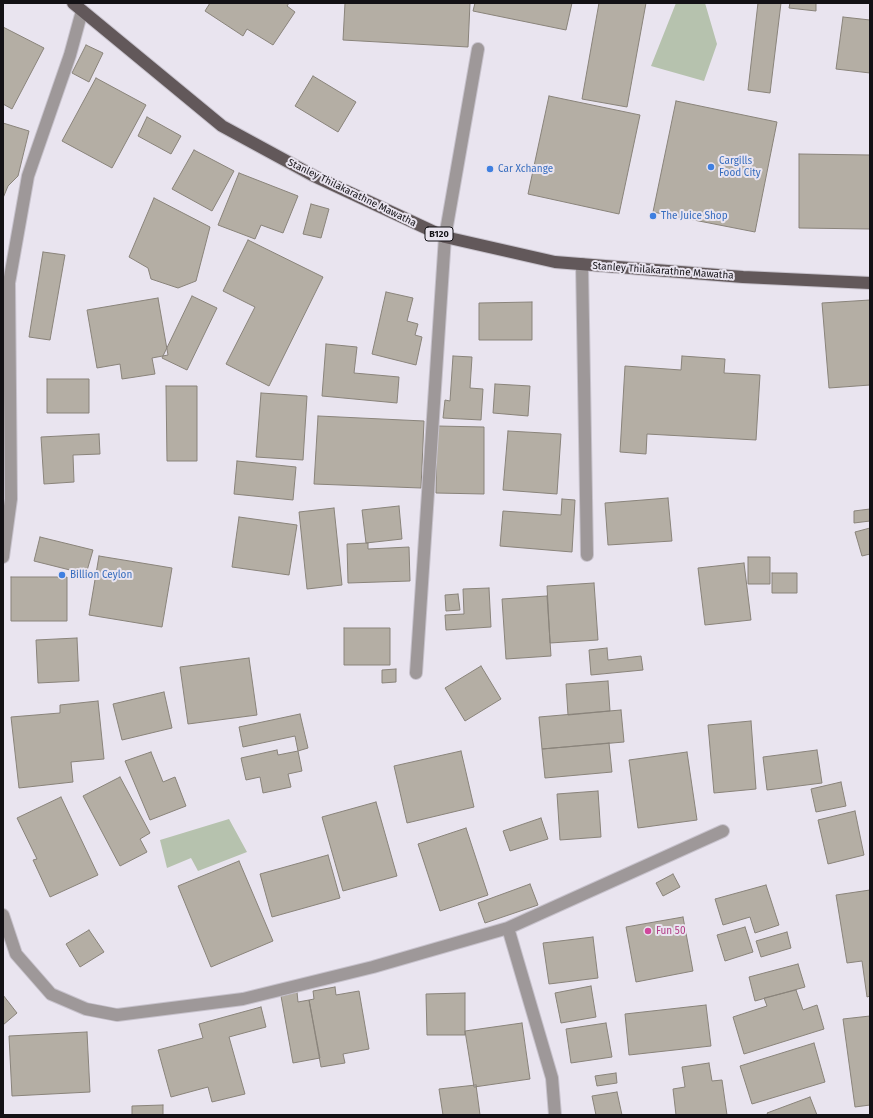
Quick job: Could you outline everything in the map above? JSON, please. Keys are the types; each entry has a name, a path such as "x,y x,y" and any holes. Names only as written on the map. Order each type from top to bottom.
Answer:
{"main road":[{"name":"Stanley Thilakarathne Mawatha","path":"78,7 222,126 314,176 445,237 555,262 743,277 870,283"}],"street":[{"path":"3,557 11,499 9,283 28,176 70,55 78,7"},
{"path":"416,673 445,237 478,49"},
{"path":"582,264 587,555"},
{"path":"3,915 16,954 51,994 86,1009 117,1015 242,999 373,967 508,928 723,831"},
{"path":"508,928 552,1078 555,1115"}],"green space":[{"path":"676,3 705,3 717,44 704,81 651,66"},
{"path":"229,819 247,852 198,871 191,858 167,868 160,840"}],"building":[{"path":"210,3 289,3 287,6 295,12 273,45 247,29 243,36 205,11"},
{"path":"345,3 470,3 468,47 343,40"},
{"path":"475,3 572,3 566,30 473,11"},
{"path":"599,3 646,3 627,107 582,99"},
{"path":"758,3 781,3 770,93 748,90"},
{"path":"790,3 816,3 816,11 789,8"},
{"path":"843,17 870,20 870,73 836,69"},
{"path":"3,27 44,48 12,109 3,104"},
{"path":"86,45 103,53 89,82 72,73"},
{"path":"313,76 356,102 338,132 295,106"},
{"path":"96,78 146,105 112,168 62,141"},
{"path":"549,96 640,115 619,214 528,194"},
{"path":"676,101 777,122 755,232 653,212"},
{"path":"147,117 181,136 171,154 138,136"},
{"path":"3,123 29,131 18,176 8,186 3,198"},
{"path":"194,150 234,171 212,211 172,189"},
{"path":"799,154 870,155 870,229 799,228"},
{"path":"239,173 298,196 283,233 261,225 255,239 218,225"},
{"path":"154,198 210,227 196,281 178,288 151,279 148,268 129,257"},
{"path":"311,204 329,209 321,238 303,234"},
{"path":"248,240 323,277 269,386 226,364 255,307 223,291"},
{"path":"43,252 65,255 50,340 29,337"},
{"path":"386,292 413,298 407,321 418,324 415,335 422,337 416,365 372,354"},
{"path":"192,296 217,308 187,370 162,358"},
{"path":"158,298 168,355 152,358 155,374 122,379 120,364 97,368 87,310"},
{"path":"870,300 870,385 829,388 822,303"},
{"path":"532,302 532,340 479,340 479,303"},
{"path":"326,344 357,347 354,373 399,377 397,403 322,396"},
{"path":"453,356 472,357 470,388 483,389 481,420 443,418 445,400 450,401"},
{"path":"682,356 725,359 724,373 760,375 756,440 647,434 646,454 620,452 625,366 681,370"},
{"path":"47,379 89,379 89,413 47,413"},
{"path":"495,384 530,386 528,416 493,413"},
{"path":"166,386 197,386 197,461 167,461"},
{"path":"261,393 307,396 303,460 256,457"},
{"path":"318,416 424,421 421,488 314,484"},
{"path":"437,426 484,427 484,494 436,493"},
{"path":"508,431 561,434 557,494 503,490"},
{"path":"99,434 100,454 73,455 74,482 44,484 41,437"},
{"path":"237,461 296,467 293,500 234,494"},
{"path":"668,498 672,541 608,545 605,503"},
{"path":"562,499 575,500 572,552 500,546 503,511 561,515"},
{"path":"399,506 402,539 366,543 362,510"},
{"path":"334,508 342,585 307,589 299,512"},
{"path":"870,509 870,521 854,523 854,511"},
{"path":"239,517 297,525 289,575 232,567"},
{"path":"870,528 870,554 862,556 855,532"},
{"path":"40,537 93,550 86,574 34,561"},
{"path":"368,543 368,549 409,547 410,581 348,583 347,544"},
{"path":"99,556 172,568 162,627 89,615"},
{"path":"748,557 770,557 770,584 748,584"},
{"path":"744,563 751,620 705,625 698,568"},
{"path":"772,573 797,573 797,593 772,593"},
{"path":"11,577 67,577 67,621 11,621"},
{"path":"594,583 598,640 550,643 547,586"},
{"path":"489,588 491,627 446,630 445,615 464,614 463,589"},
{"path":"458,594 460,610 446,611 445,595"},
{"path":"547,596 551,656 506,659 502,599"},
{"path":"344,628 390,628 390,665 344,665"},
{"path":"77,638 79,681 38,683 36,640"},
{"path":"607,648 608,660 641,656 643,670 591,675 589,650"},
{"path":"249,658 257,715 188,724 180,667"},
{"path":"481,666 501,699 465,721 445,688"},
{"path":"396,669 396,682 382,683 382,670"},
{"path":"608,681 610,711 568,715 566,684"},
{"path":"164,692 172,728 122,740 113,704"},
{"path":"98,701 104,759 71,762 73,782 19,788 11,717 60,713 60,705"},
{"path":"621,710 624,742 542,749 539,717"},
{"path":"300,714 308,748 298,751 295,736 243,747 239,727"},
{"path":"751,721 756,789 714,793 708,725"},
{"path":"609,743 612,772 545,778 542,749"},
{"path":"277,750 278,755 298,751 302,771 288,774 291,787 263,793 260,777 246,780 241,758"},
{"path":"817,750 822,783 767,790 763,757"},
{"path":"461,751 474,807 407,823 394,766"},
{"path":"151,752 163,782 175,777 186,806 150,820 125,761"},
{"path":"687,752 697,820 638,828 629,760"},
{"path":"120,777 150,833 140,839 147,852 120,866 83,796"},
{"path":"841,782 846,806 816,812 811,789"},
{"path":"598,791 601,837 560,840 557,794"},
{"path":"61,797 98,875 50,897 33,860 37,859 17,818"},
{"path":"376,802 397,876 343,891 322,817"},
{"path":"855,811 864,855 828,864 818,820"},
{"path":"541,818 548,839 510,851 503,831"},
{"path":"466,828 488,895 440,911 418,844"},
{"path":"328,855 340,898 272,917 260,874"},
{"path":"239,861 273,941 211,967 178,886"},
{"path":"673,874 680,887 663,896 656,883"},
{"path":"530,884 538,905 485,923 478,903"},
{"path":"766,885 779,925 755,933 750,917 723,925 715,899"},
{"path":"870,890 870,996 867,997 862,961 847,963 836,895"},
{"path":"683,917 693,971 636,982 626,927"},
{"path":"745,927 753,952 725,961 717,935"},
{"path":"89,930 104,952 80,967 66,944"},
{"path":"787,932 791,948 761,957 756,941"},
{"path":"593,937 598,978 549,984 543,943"},
{"path":"798,964 805,987 755,1001 749,977"},
{"path":"591,986 596,1017 561,1023 555,993"},
{"path":"335,987 336,995 359,991 369,1049 343,1054 345,1063 321,1067 309,1000 314,999 313,991"},
{"path":"796,990 803,1010 817,1005 824,1029 744,1054 733,1017 767,1006 764,998"},
{"path":"297,992 298,1002 309,1000 320,1058 293,1063 281,996"},
{"path":"465,993 465,1035 427,1035 426,994"},
{"path":"3,995 17,1013 3,1025"},
{"path":"706,1005 711,1046 629,1055 625,1014"},
{"path":"261,1007 266,1027 229,1037 245,1094 212,1102 208,1087 171,1097 158,1050 203,1038 199,1024"},
{"path":"870,1016 870,1105 855,1107 843,1019"},
{"path":"522,1023 530,1079 474,1087 465,1031"},
{"path":"606,1023 612,1057 571,1063 566,1029"},
{"path":"87,1032 90,1092 12,1096 9,1036"},
{"path":"814,1043 825,1082 752,1104 740,1066"},
{"path":"709,1063 712,1081 722,1080 727,1115 676,1115 673,1089 685,1087 682,1067"},
{"path":"616,1073 617,1083 597,1086 595,1076"},
{"path":"476,1085 480,1115 443,1115 439,1089"},
{"path":"617,1092 622,1115 596,1115 592,1096"},
{"path":"810,1097 817,1115 768,1115 767,1113"},
{"path":"163,1105 163,1115 132,1115 132,1106"}],"place":[{"name":"Cargills Food City","path":"711,167"},
{"name":"Car Xchange","path":"490,169"},
{"name":"The Juice Shop","path":"653,216"},
{"name":"Billion Ceylon","path":"62,575"},
{"name":"Fun 50","path":"648,931"}]}
